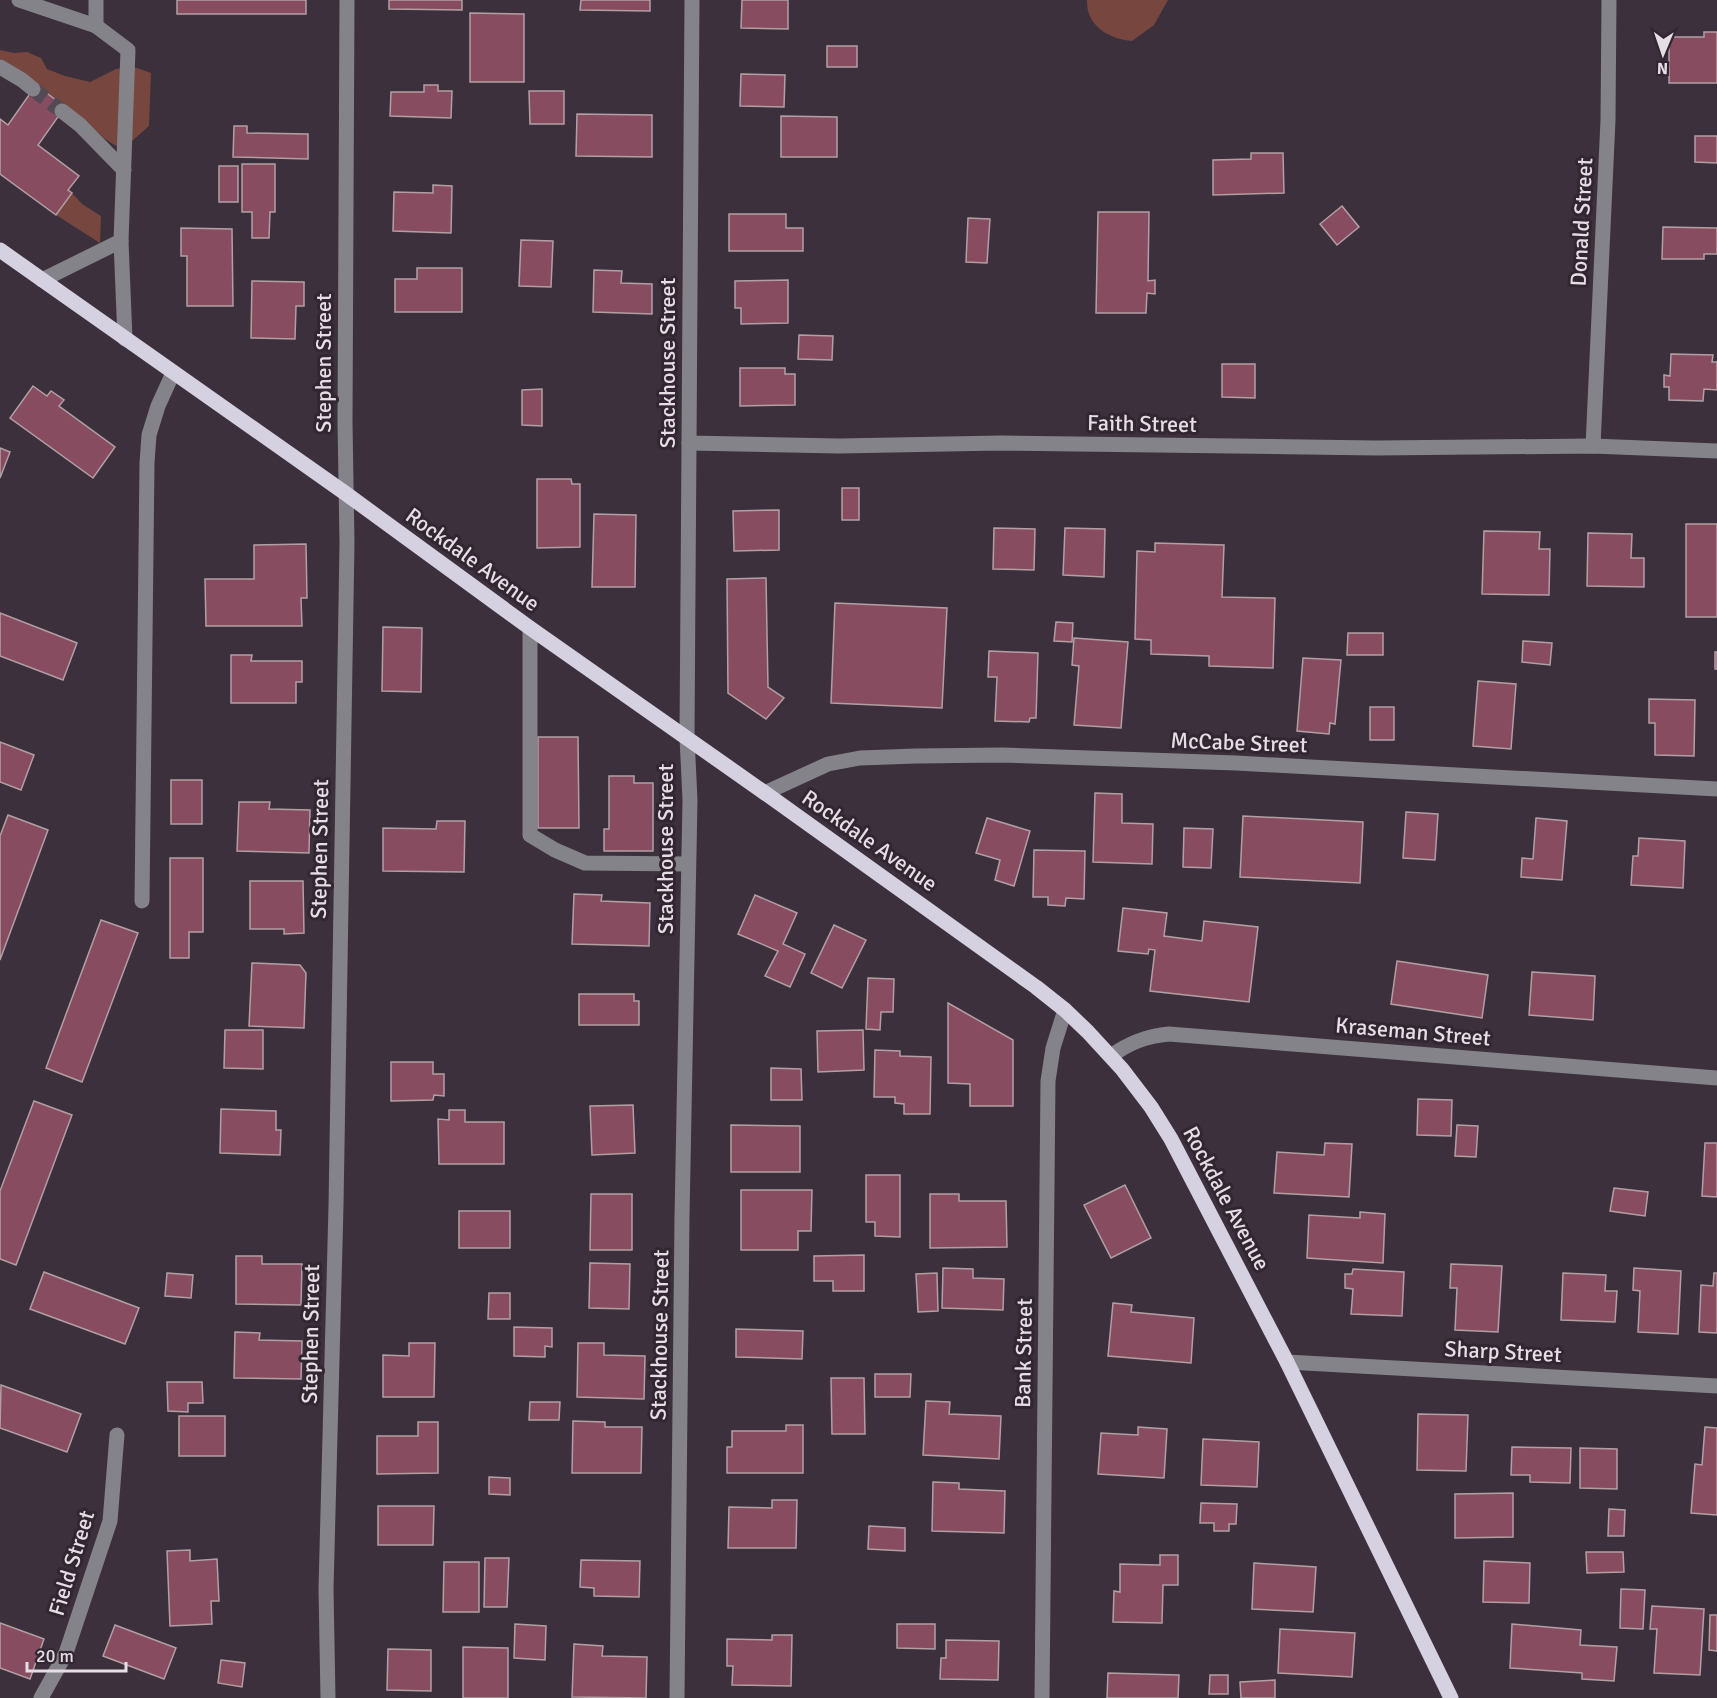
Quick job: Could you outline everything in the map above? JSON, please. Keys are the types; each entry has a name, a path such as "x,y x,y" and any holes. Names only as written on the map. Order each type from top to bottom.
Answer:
{"main road":[{"name":"Rockdale Avenue","path":"0,250 947,922 1065,1010 1111,1056 1151,1107 1171,1139 1287,1362 1451,1698"}],"street":[{"path":"19,0 96,26 128,50 122,241 125,339"},
{"path":"96,0 96,26"},
{"name":"Stephen Street","path":"328,1698 326,1589 347,555 345,493 347,0"},
{"name":"Stackhouse Street","path":"678,1698 690,800 687,738 692,0"},
{"name":"Donald Street","path":"1593,446 1608,120 1609,0"},
{"path":"0,67 33,89"},
{"path":"62,111 80,125 124,170"},
{"path":"42,280 122,241"},
{"path":"142,901 147,463 149,435 158,406 173,373"},
{"name":"Faith Street","path":"689,443 839,446 1001,443 1364,448 1593,446 1717,451"},
{"path":"530,628 530,835 555,850 585,863 688,864"},
{"name":"McCabe Street","path":"765,793 828,764 860,758 1002,755 1236,763 1717,789"},
{"name":"Bank Street","path":"1042,1698 1048,1081 1053,1048 1065,1010"},
{"name":"Kraseman Street","path":"1111,1056 1139,1040 1169,1034 1717,1078"},
{"name":"Sharp Street","path":"1287,1362 1717,1386"},
{"name":"Field Street","path":"41,1698 66,1653 110,1521 117,1435"}],"shaded area":[{"path":"1087,0 1168,0 1154,25 1132,41 1107,34 1100,29 1090,17"},
{"path":"0,50 14,53 27,52 41,58 47,69 90,82 116,69 134,67 151,73 149,126 131,142 116,146 0,59"},
{"path":"72,193 82,204 101,216 100,243 56,215"}],"building":[{"path":"177,0 306,0 306,14 177,14"},
{"path":"389,0 462,0 462,10 389,9"},
{"path":"581,0 650,0 650,11 580,10"},
{"path":"742,0 788,0 788,29 741,28"},
{"path":"470,13 524,14 524,82 470,82"},
{"path":"1704,32 1717,32 1717,83 1669,83 1669,37 1704,37"},
{"path":"827,46 857,46 857,67 827,67"},
{"path":"741,74 785,75 784,107 740,106"},
{"path":"36,85 65,107 38,145 79,176 68,190 72,193 56,215 0,174 0,119 8,125"},
{"path":"424,85 438,85 438,91 452,91 451,118 390,116 391,92 424,92"},
{"path":"529,91 564,91 564,124 530,124"},
{"path":"577,114 652,115 652,157 576,156"},
{"path":"781,116 837,117 837,157 781,157"},
{"path":"234,126 247,126 247,133 308,134 308,159 233,157"},
{"path":"1695,136 1717,136 1717,163 1695,162"},
{"path":"1251,153 1283,153 1284,193 1213,195 1213,160 1251,159"},
{"path":"242,164 275,164 275,212 270,212 269,238 252,238 252,212 242,212"},
{"path":"219,166 238,166 238,202 219,202"},
{"path":"433,185 452,186 451,233 393,231 394,192 433,193"},
{"path":"1342,206 1359,227 1337,245 1320,224"},
{"path":"1098,212 1149,212 1148,281 1155,280 1155,294 1147,293 1146,313 1096,313"},
{"path":"729,214 786,214 786,228 803,228 803,251 729,251"},
{"path":"968,218 990,219 987,263 966,262"},
{"path":"1663,227 1717,228 1717,254 1704,254 1704,259 1662,259"},
{"path":"181,228 232,229 233,306 187,306 187,256 181,256"},
{"path":"521,240 553,241 551,287 519,286"},
{"path":"417,268 462,268 462,312 395,312 395,279 417,279"},
{"path":"594,270 622,271 621,283 652,284 652,314 593,312"},
{"path":"788,280 788,323 741,324 741,308 735,308 735,281"},
{"path":"252,281 304,282 304,306 296,306 295,339 251,338"},
{"path":"799,335 833,336 832,360 798,359"},
{"path":"1671,354 1713,355 1712,362 1717,362 1717,390 1704,389 1703,401 1669,400 1669,387 1664,387 1664,375 1670,376"},
{"path":"1222,364 1255,364 1255,398 1222,397"},
{"path":"740,368 785,368 785,374 795,374 795,405 740,406"},
{"path":"33,386 47,396 51,391 64,400 59,406 115,447 93,478 10,418"},
{"path":"542,389 542,426 522,425 522,390"},
{"path":"0,448 10,452 0,478"},
{"path":"537,479 571,479 572,484 580,484 580,547 537,548"},
{"path":"842,488 859,488 859,520 842,520"},
{"path":"779,510 779,550 734,551 733,511"},
{"path":"594,514 636,515 635,587 592,587"},
{"path":"1686,524 1717,524 1717,617 1686,617"},
{"path":"994,528 1035,529 1034,570 993,569"},
{"path":"1065,528 1105,529 1104,577 1063,575"},
{"path":"1484,531 1540,532 1539,549 1550,549 1549,595 1482,594"},
{"path":"1588,533 1632,534 1631,558 1644,558 1644,587 1587,586"},
{"path":"1155,543 1224,545 1222,597 1275,598 1273,668 1209,666 1209,656 1151,654 1151,640 1135,639 1137,551 1155,552"},
{"path":"306,544 307,598 301,598 302,626 206,626 205,579 254,579 254,545"},
{"path":"766,578 768,687 784,698 766,719 728,693 727,579"},
{"path":"835,603 947,608 942,708 831,703"},
{"path":"0,613 77,643 63,680 0,656"},
{"path":"1056,622 1073,623 1072,642 1054,641"},
{"path":"383,627 422,628 421,692 382,691"},
{"path":"1348,633 1383,633 1383,655 1347,655"},
{"path":"1074,638 1128,642 1121,728 1074,725 1079,666 1072,665"},
{"path":"1523,641 1552,643 1550,665 1522,662"},
{"path":"989,651 1038,653 1036,718 1030,718 1029,722 995,721 997,677 988,677"},
{"path":"1715,652 1717,652 1717,669 1715,669"},
{"path":"231,655 252,655 251,661 302,661 302,682 296,682 296,703 231,703"},
{"path":"1303,658 1341,660 1335,724 1330,723 1329,734 1297,731"},
{"path":"1478,681 1516,684 1511,749 1473,746"},
{"path":"1649,699 1695,700 1694,756 1655,755 1655,723 1649,723"},
{"path":"1370,707 1394,707 1394,740 1370,740"},
{"path":"538,737 578,737 579,828 538,828"},
{"path":"0,742 34,755 21,790 0,782"},
{"path":"609,776 634,776 634,783 653,783 653,851 604,851 604,829 609,829"},
{"path":"171,780 202,780 202,824 171,824"},
{"path":"1095,793 1122,794 1122,823 1153,824 1152,864 1093,862"},
{"path":"239,802 270,802 269,809 310,810 309,853 237,851"},
{"path":"1406,812 1438,814 1435,860 1403,858"},
{"path":"8,815 48,830 0,960 0,836"},
{"path":"1243,816 1363,822 1360,883 1240,877"},
{"path":"987,818 1030,831 1014,886 995,880 1000,860 976,853"},
{"path":"1536,818 1567,821 1562,880 1521,877 1522,858 1533,859"},
{"path":"437,821 465,821 464,872 383,871 383,828 436,829"},
{"path":"1184,828 1213,829 1211,868 1183,867"},
{"path":"1639,838 1685,841 1683,888 1631,885 1633,856 1638,856"},
{"path":"1034,850 1085,851 1084,899 1066,898 1065,906 1048,905 1048,897 1033,897"},
{"path":"170,858 203,858 203,932 189,932 189,958 170,958"},
{"path":"250,881 303,881 304,933 284,934 284,929 250,929"},
{"path":"574,894 602,895 601,901 650,903 649,946 572,944"},
{"path":"755,895 797,913 783,944 805,954 790,987 765,976 778,951 738,934"},
{"path":"1123,908 1167,913 1164,936 1202,941 1204,921 1258,927 1249,1002 1150,991 1155,950 1149,949 1148,954 1118,951"},
{"path":"101,920 138,933 82,1082 46,1068"},
{"path":"834,925 866,940 842,988 811,973"},
{"path":"1397,961 1488,975 1482,1018 1391,1004"},
{"path":"252,963 300,965 306,973 304,1028 249,1026"},
{"path":"1532,972 1595,976 1593,1020 1529,1015"},
{"path":"868,978 894,979 893,1012 881,1012 880,1030 866,1029"},
{"path":"579,994 634,994 634,1001 639,1001 639,1025 579,1025"},
{"path":"948,1003 1013,1040 1013,1106 970,1106 970,1084 948,1083"},
{"path":"225,1030 263,1030 263,1069 224,1068"},
{"path":"863,1030 864,1070 818,1072 817,1031"},
{"path":"875,1050 900,1051 900,1056 931,1057 930,1114 904,1114 904,1104 895,1103 895,1097 874,1097"},
{"path":"391,1062 433,1062 433,1074 444,1074 444,1096 434,1095 433,1100 391,1101"},
{"path":"771,1068 801,1069 802,1100 771,1100"},
{"path":"1418,1099 1452,1100 1451,1136 1417,1135"},
{"path":"34,1101 72,1115 16,1265 0,1259 0,1191"},
{"path":"633,1105 635,1153 592,1155 590,1106"},
{"path":"221,1109 276,1111 276,1130 281,1130 280,1155 220,1153"},
{"path":"449,1110 465,1110 465,1122 504,1122 504,1164 439,1164 438,1119 449,1120"},
{"path":"731,1125 800,1126 800,1172 731,1172"},
{"path":"1457,1125 1478,1126 1476,1157 1455,1156"},
{"path":"1325,1143 1352,1144 1349,1197 1274,1193 1277,1152 1324,1155"},
{"path":"1705,1143 1717,1143 1717,1197 1702,1196"},
{"path":"866,1175 900,1175 900,1237 875,1236 875,1222 866,1222"},
{"path":"1125,1185 1151,1238 1111,1258 1084,1205"},
{"path":"1614,1188 1648,1192 1645,1216 1610,1211"},
{"path":"741,1190 812,1190 811,1231 798,1231 798,1250 741,1250"},
{"path":"591,1194 632,1194 632,1250 590,1250"},
{"path":"930,1194 959,1194 959,1201 1006,1201 1007,1247 930,1248"},
{"path":"459,1211 510,1211 510,1248 459,1248"},
{"path":"1360,1212 1385,1214 1383,1263 1307,1258 1309,1215 1360,1218"},
{"path":"864,1255 864,1291 833,1291 833,1281 814,1281 814,1256"},
{"path":"236,1256 262,1256 262,1264 302,1264 301,1305 236,1304"},
{"path":"590,1263 630,1264 629,1309 589,1308"},
{"path":"1451,1264 1502,1266 1498,1332 1455,1330 1457,1288 1450,1288"},
{"path":"943,1268 973,1269 973,1278 1004,1279 1003,1310 942,1308"},
{"path":"1634,1268 1681,1271 1678,1334 1638,1332 1640,1291 1633,1290"},
{"path":"1353,1269 1404,1272 1402,1316 1351,1314 1353,1289 1345,1288 1345,1274 1352,1274"},
{"path":"44,1272 139,1308 125,1344 30,1309"},
{"path":"167,1273 193,1275 191,1298 165,1296"},
{"path":"937,1273 938,1311 918,1312 916,1274"},
{"path":"1563,1273 1606,1275 1605,1291 1617,1291 1615,1322 1561,1320"},
{"path":"1714,1273 1717,1273 1717,1333 1699,1332 1701,1285 1713,1286"},
{"path":"489,1293 510,1293 510,1319 488,1319"},
{"path":"1113,1303 1132,1305 1131,1312 1194,1318 1191,1363 1108,1356"},
{"path":"514,1327 552,1328 552,1347 545,1346 545,1357 514,1356"},
{"path":"736,1329 803,1331 802,1359 736,1357"},
{"path":"235,1332 260,1333 259,1340 302,1341 301,1379 234,1378"},
{"path":"409,1343 435,1343 434,1397 383,1397 383,1355 409,1356"},
{"path":"578,1343 604,1343 604,1355 645,1356 644,1399 577,1397"},
{"path":"875,1374 911,1374 910,1397 875,1397"},
{"path":"831,1378 864,1378 865,1434 832,1434"},
{"path":"167,1382 202,1382 203,1403 188,1403 188,1412 168,1411"},
{"path":"1,1385 81,1414 67,1452 0,1428"},
{"path":"926,1401 950,1402 949,1414 1001,1416 999,1459 923,1455"},
{"path":"530,1402 560,1402 559,1420 529,1420"},
{"path":"1418,1414 1468,1415 1466,1471 1417,1470"},
{"path":"179,1416 225,1416 225,1456 179,1456"},
{"path":"573,1421 605,1422 605,1427 642,1427 641,1473 572,1473"},
{"path":"418,1422 438,1422 438,1473 377,1474 377,1436 418,1436"},
{"path":"786,1425 803,1425 803,1473 727,1473 727,1447 732,1447 732,1431 786,1431"},
{"path":"1138,1427 1167,1429 1164,1478 1098,1474 1101,1433 1138,1435"},
{"path":"1705,1427 1717,1428 1717,1515 1691,1513 1695,1464 1702,1465"},
{"path":"1203,1439 1259,1442 1257,1487 1201,1485"},
{"path":"1512,1447 1571,1448 1570,1483 1530,1482 1530,1475 1511,1475"},
{"path":"1580,1448 1617,1449 1617,1489 1580,1488"},
{"path":"489,1477 510,1478 510,1495 489,1494"},
{"path":"933,1482 959,1483 959,1489 1005,1491 1004,1533 932,1531"},
{"path":"1513,1493 1513,1537 1455,1538 1455,1494"},
{"path":"772,1500 797,1500 796,1548 728,1548 729,1507 772,1508"},
{"path":"1201,1503 1237,1504 1236,1524 1229,1524 1229,1531 1214,1531 1214,1523 1200,1523"},
{"path":"378,1506 434,1506 433,1545 378,1545"},
{"path":"1609,1509 1625,1510 1624,1536 1608,1536"},
{"path":"869,1526 905,1528 905,1551 868,1549"},
{"path":"190,1550 190,1561 217,1559 219,1601 211,1601 212,1624 170,1626 167,1551"},
{"path":"1586,1552 1623,1552 1624,1572 1587,1573"},
{"path":"1160,1555 1178,1555 1178,1585 1163,1585 1162,1623 1113,1622 1114,1591 1120,1592 1120,1564 1160,1565"},
{"path":"485,1558 509,1558 507,1607 484,1607"},
{"path":"581,1560 640,1561 639,1597 594,1596 594,1588 580,1587"},
{"path":"1484,1561 1530,1563 1529,1603 1483,1602"},
{"path":"444,1562 479,1562 479,1612 443,1612"},
{"path":"1254,1563 1316,1567 1313,1612 1252,1609"},
{"path":"1621,1589 1645,1590 1643,1629 1620,1628"},
{"path":"1652,1606 1704,1609 1700,1675 1654,1673 1657,1629 1650,1629"},
{"path":"1710,1615 1717,1615 1717,1651 1709,1650"},
{"path":"0,1623 44,1639 30,1679 0,1668"},
{"path":"515,1624 546,1626 545,1660 514,1658"},
{"path":"897,1624 935,1624 935,1649 897,1648"},
{"path":"1512,1624 1581,1630 1580,1645 1617,1647 1614,1681 1582,1679 1582,1673 1510,1668"},
{"path":"115,1625 176,1648 164,1679 103,1656"},
{"path":"1280,1629 1355,1633 1352,1677 1278,1673"},
{"path":"772,1635 792,1635 791,1686 732,1685 733,1666 727,1666 727,1639 772,1640"},
{"path":"946,1640 999,1641 998,1680 940,1679 941,1658 946,1658"},
{"path":"574,1644 603,1646 602,1656 647,1657 646,1698 572,1697"},
{"path":"463,1647 508,1648 508,1698 463,1698"},
{"path":"388,1649 431,1650 431,1691 387,1690"},
{"path":"221,1660 245,1663 242,1687 218,1683"},
{"path":"1108,1673 1179,1675 1178,1698 1107,1698"},
{"path":"1210,1675 1228,1675 1228,1694 1209,1694"},
{"path":"1275,1680 1275,1698 1241,1698 1240,1682"}],"tunnel":[{"path":"33,89 62,111"}]}
